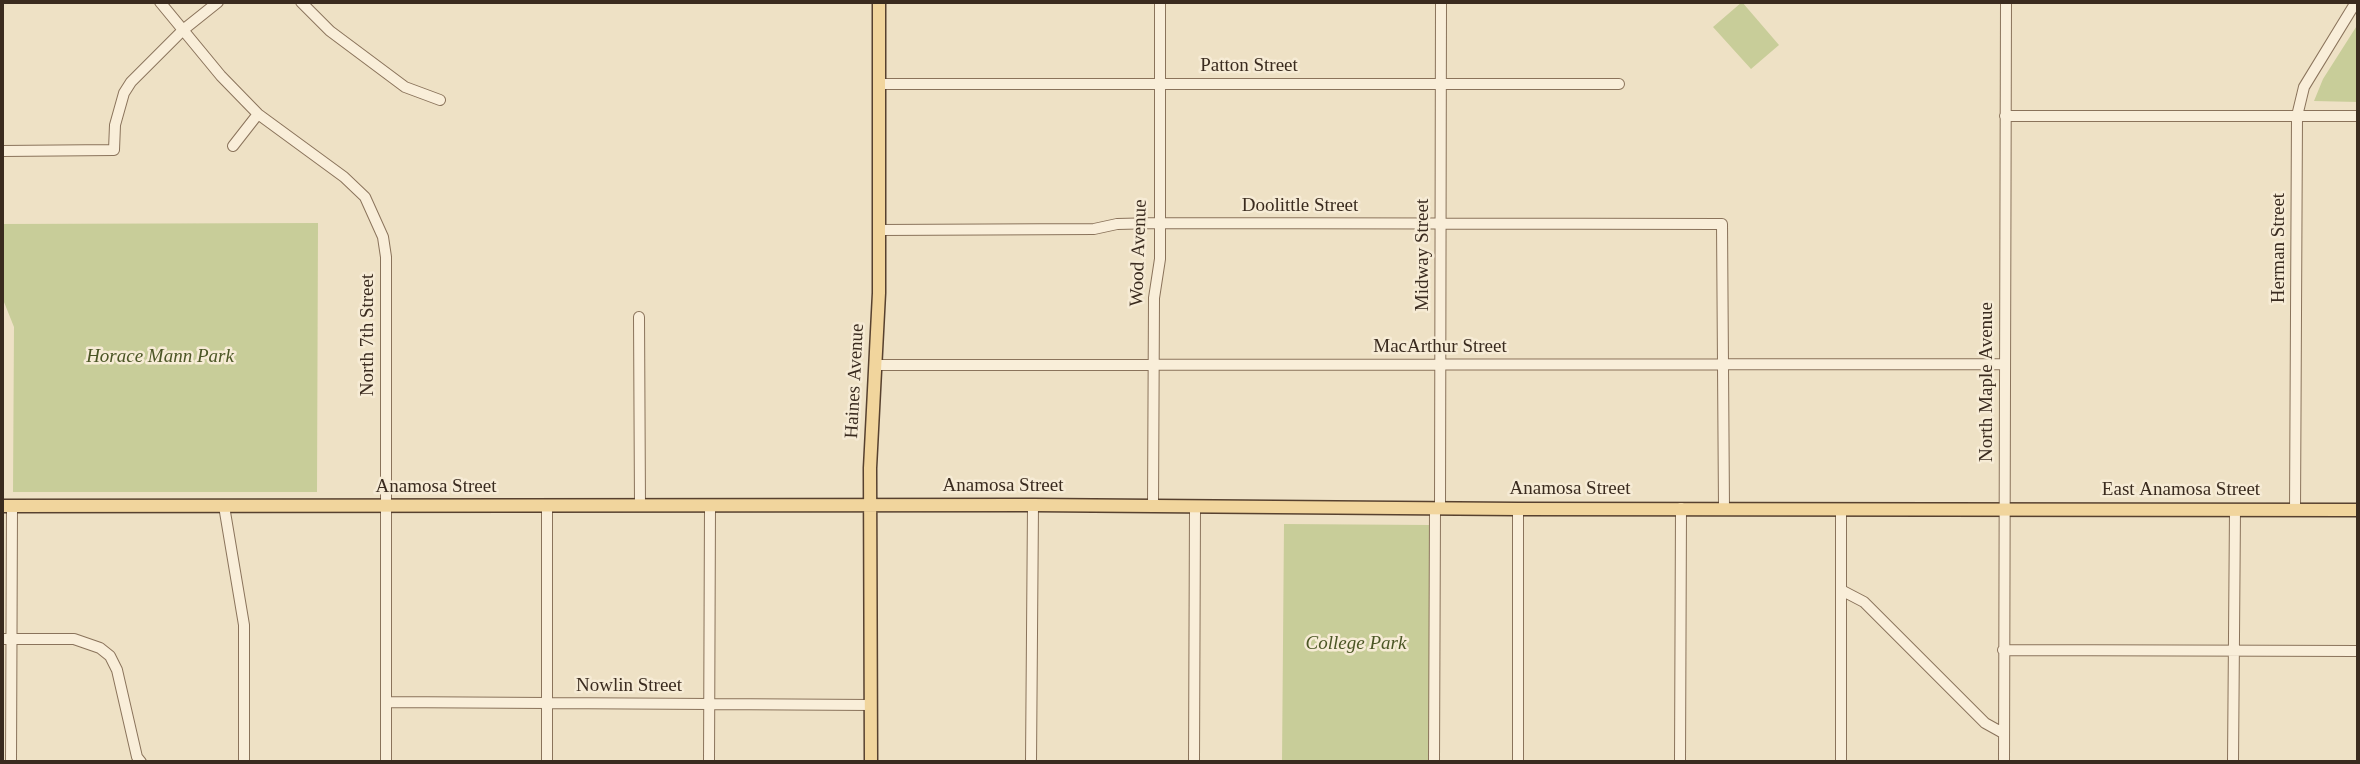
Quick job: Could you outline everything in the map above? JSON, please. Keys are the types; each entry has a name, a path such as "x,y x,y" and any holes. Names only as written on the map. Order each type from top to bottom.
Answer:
{"main road":[{"name":"Haines Avenue","path":"871,762 870,505 879,230 879,2"},
{"name":"Anamosa Street","path":"7,506 1033,505 2004,509"},
{"name":"East Anamosa Street","path":"2004,509 2358,510"}],"street":[{"name":"North 7th Street","path":"160,2 221,76 258,114 355,186 373,210 383,237 386,257 386,762"},
{"path":"2,151 114,150 115,125 124,93 141,69 218,2"},
{"path":"301,2 330,32 405,87 440,100"},
{"name":"Wood Avenue","path":"1153,506 1154,298 1160,259 1160,2"},
{"name":"Midway Street","path":"1434,762 1441,364 1441,2"},
{"name":"North Maple Avenue","path":"2004,762 2006,2"},
{"name":"Herman Street","path":"2295,510 2297,116 2304,87 2356,2"},
{"name":"Patton Street","path":"879,84 1619,84"},
{"path":"233,146 258,114"},
{"path":"2005,116 2358,117"},
{"name":"Doolittle Street","path":"879,230 1094,229 1117,224 1159,223 1722,224 1723,365"},
{"path":"639,317 640,506"},
{"name":"MacArthur Street","path":"876,365 2005,364"},
{"path":"1723,365 1724,508"},
{"path":"1031,762 1033,505"},
{"path":"7,506 11,762"},
{"path":"224,506 244,625 244,762"},
{"path":"547,506 547,762"},
{"path":"709,762 710,506"},
{"path":"1194,762 1195,507"},
{"path":"1680,762 1681,508"},
{"path":"1518,509 1518,762"},
{"path":"1841,509 1841,762"},
{"path":"2233,762 2235,510"},
{"path":"1841,590 1864,602 1985,723 2003,733"},
{"path":"7,639 74,639 100,648 110,656 117,670 137,757 141,762"},
{"path":"2003,650 2358,651"},
{"name":"Nowlin Street","path":"386,702 871,705"}],"green space":[{"path":"1742,2 1779,45 1751,69 1713,27"},
{"path":"2358,24 2358,102 2314,101 2323,79"},
{"name":"Horace Mann Park","path":"318,223 317,492 13,492 14,327 2,297 2,224"},
{"name":"College Park","path":"1284,524 1429,525 1429,762 1282,762"}]}
